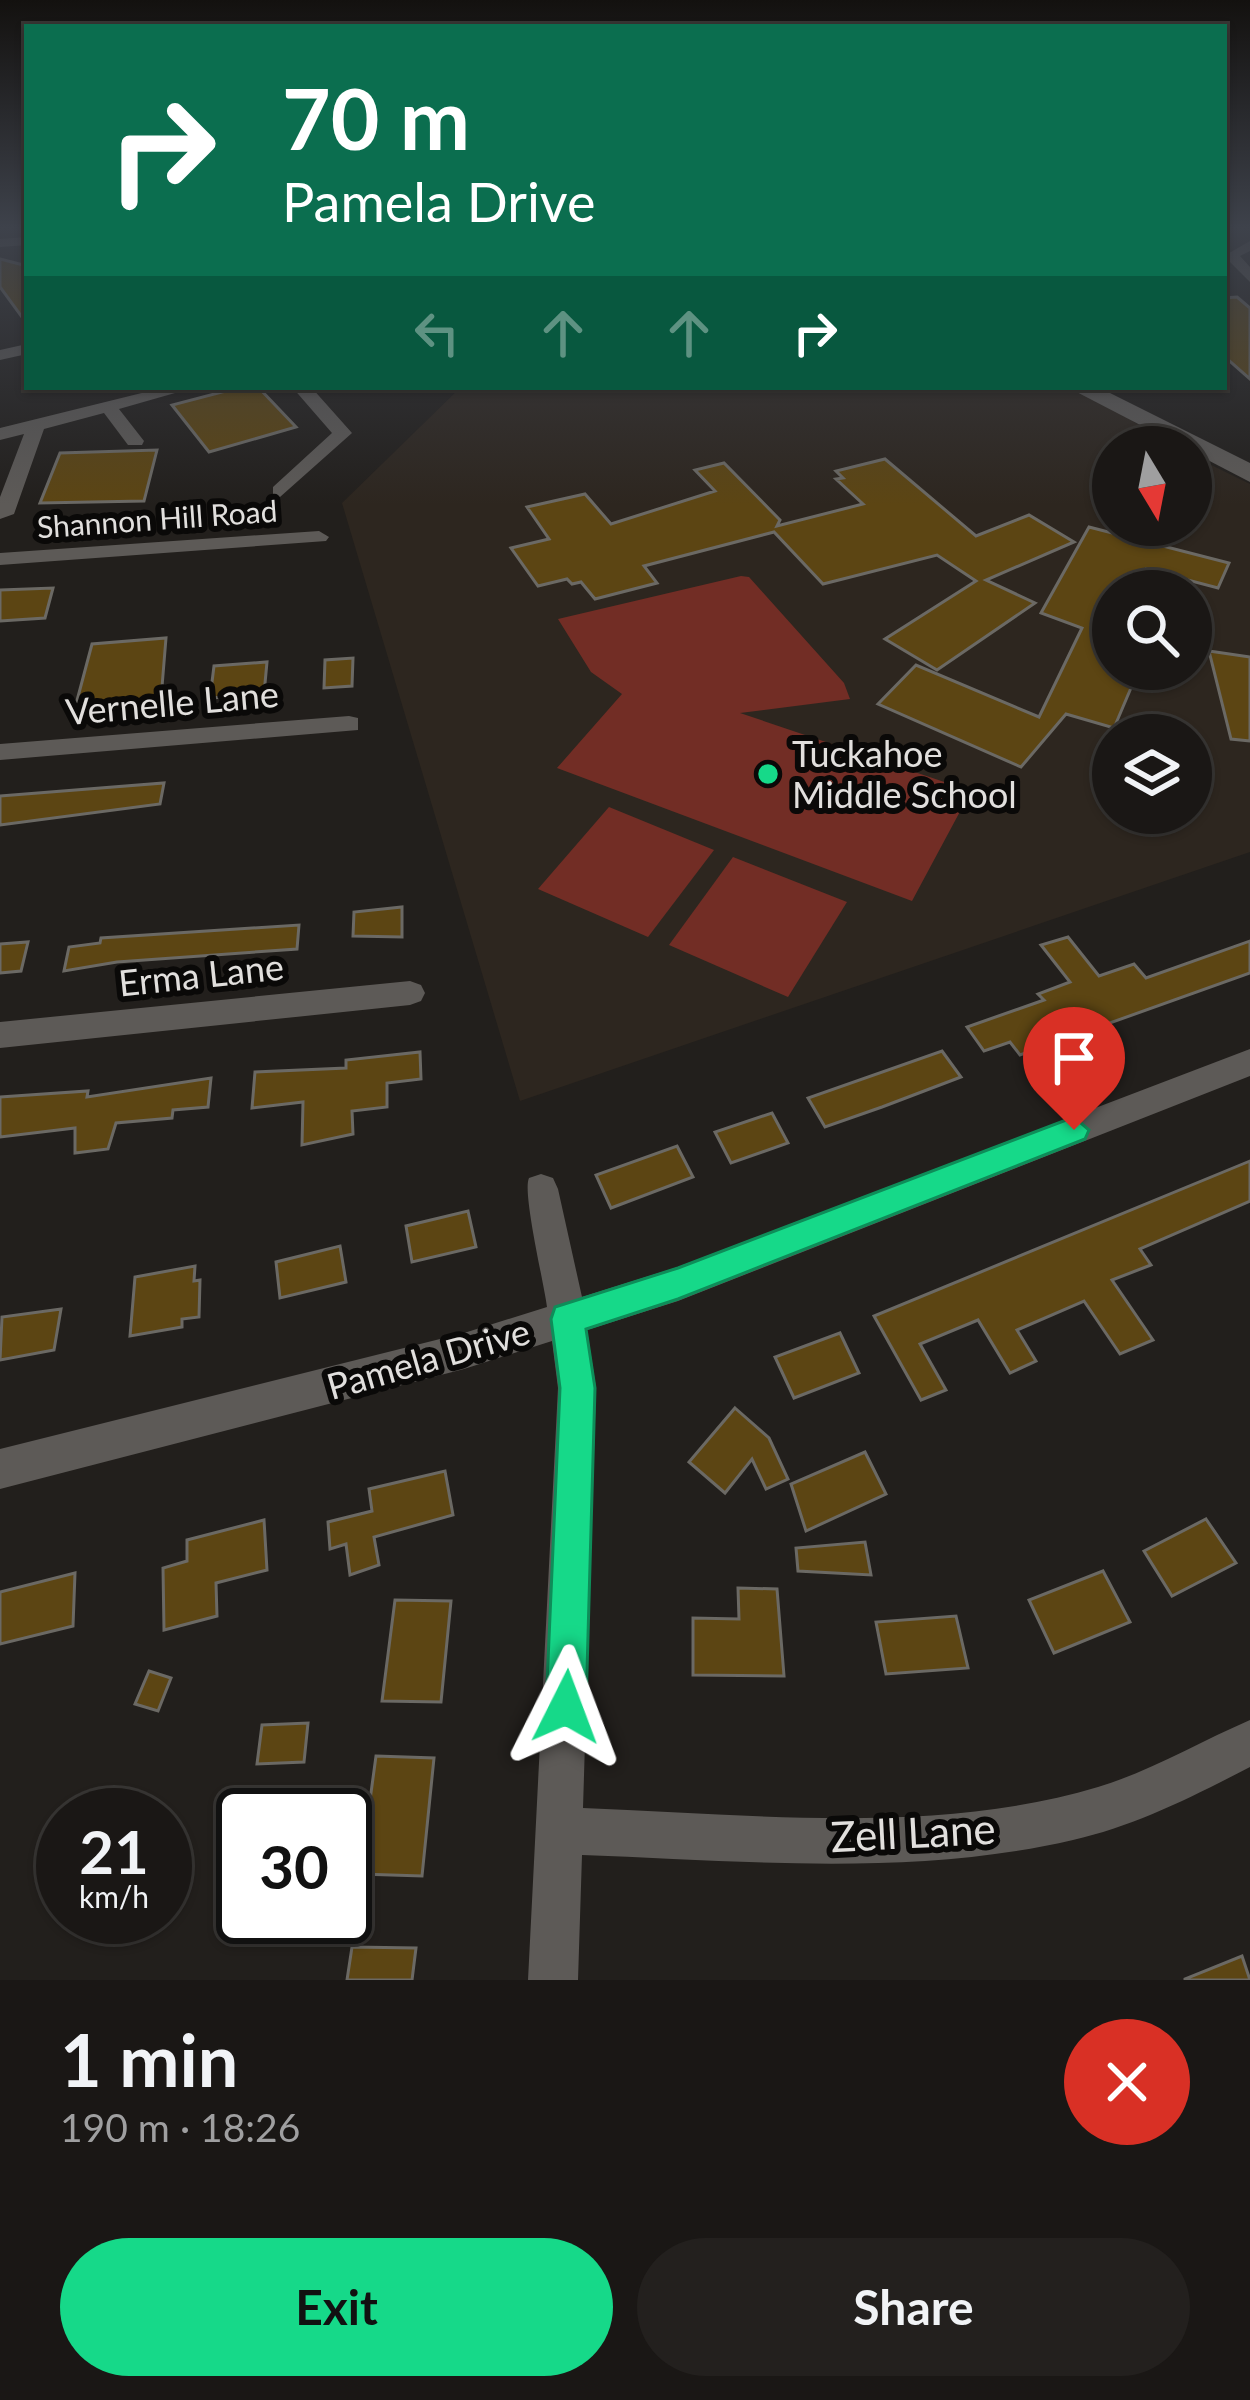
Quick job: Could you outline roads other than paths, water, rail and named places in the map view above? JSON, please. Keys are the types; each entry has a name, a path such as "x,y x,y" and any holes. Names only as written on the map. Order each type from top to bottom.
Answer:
{"main road":[{"path":"1085,390 1155,426"},
{"path":"1212,450 1250,448"},
{"path":"1212,455 1250,474"}],"street":[{"path":"0,434 175,390"},
{"path":"280,491 343,434 304,390"},
{"path":"108,406 135,441"},
{"path":"4,514 36,425"},
{"name":"Shannon Hill Road","path":"0,559 319,537"},
{"name":"Vernelle Lane","path":"0,752 350,724"},
{"name":"Erma Lane","path":"0,1035 410,993"},
{"name":"Pamela Drive","path":"0,1469 442,1357 678,1284 1250,1062"},
{"path":"541,1189 577,1388 553,1980"},
{"name":"Zell Lane","path":"560,1831 858,1838 979,1833 1076,1816 1170,1784 1250,1743"}],"place":[{"name":"Tuckahoe Middle School","path":"768,774"}]}
